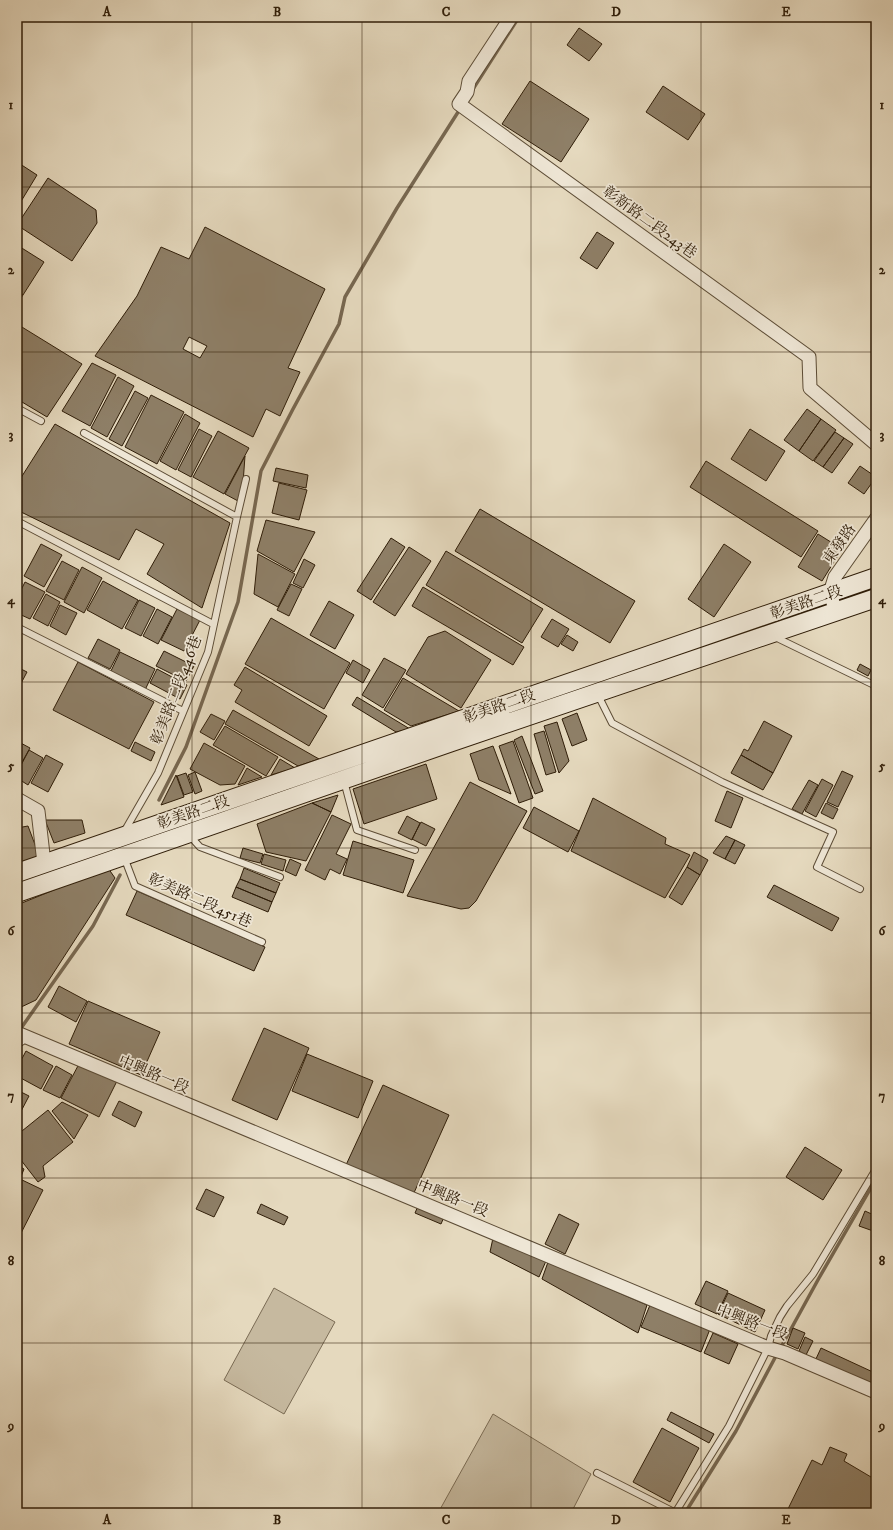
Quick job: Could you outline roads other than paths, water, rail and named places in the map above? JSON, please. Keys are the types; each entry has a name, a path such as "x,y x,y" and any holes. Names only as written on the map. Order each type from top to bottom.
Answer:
{"main road":[{"name":"彰美路二段","path":"123,846 481,713 876,577"},
{"name":"彰美路二段","path":"123,846 187,833 876,598"},
{"path":"481,713 486,730"},
{"path":"17,873 44,863 123,846"},
{"path":"17,892 123,846"}],"street":[{"name":"彰新路二段243巷","path":"511,17 469,80 467,92 459,104 809,357 810,388 876,444"},
{"name":"東發路","path":"830,593 838,572 876,519"},
{"path":"830,593 836,612"},
{"path":"17,800 38,811 44,863"},
{"name":"中興路一段","path":"20,1039 263,1137 768,1348 786,1352 876,1392"}],"lane":[{"path":"17,408 41,421"},
{"path":"84,433 237,517"},
{"name":"彰美路二段446巷","path":"123,846 158,773 208,652 246,479"},
{"path":"17,521 213,624"},
{"path":"17,627 183,711"},
{"path":"770,634 876,686"},
{"path":"597,693 612,723 722,782 833,832 817,867 860,889"},
{"path":"343,779 357,830 415,850"},
{"path":"187,833 200,847 280,876"},
{"name":"彰美路二段451巷","path":"123,846 135,886 262,942"},
{"path":"597,1473 674,1513 728,1426 768,1348 771,1336 780,1317 813,1274 876,1169"}],"waterway":[{"path":"473,89 519,17"},
{"path":"159,800 186,747 238,602 261,471 339,324 345,297 397,208 460,109"},
{"path":"19,1031 93,926 120,875"},
{"path":"780,1349 876,1179"},
{"path":"685,1513 736,1431 777,1354"}]}
